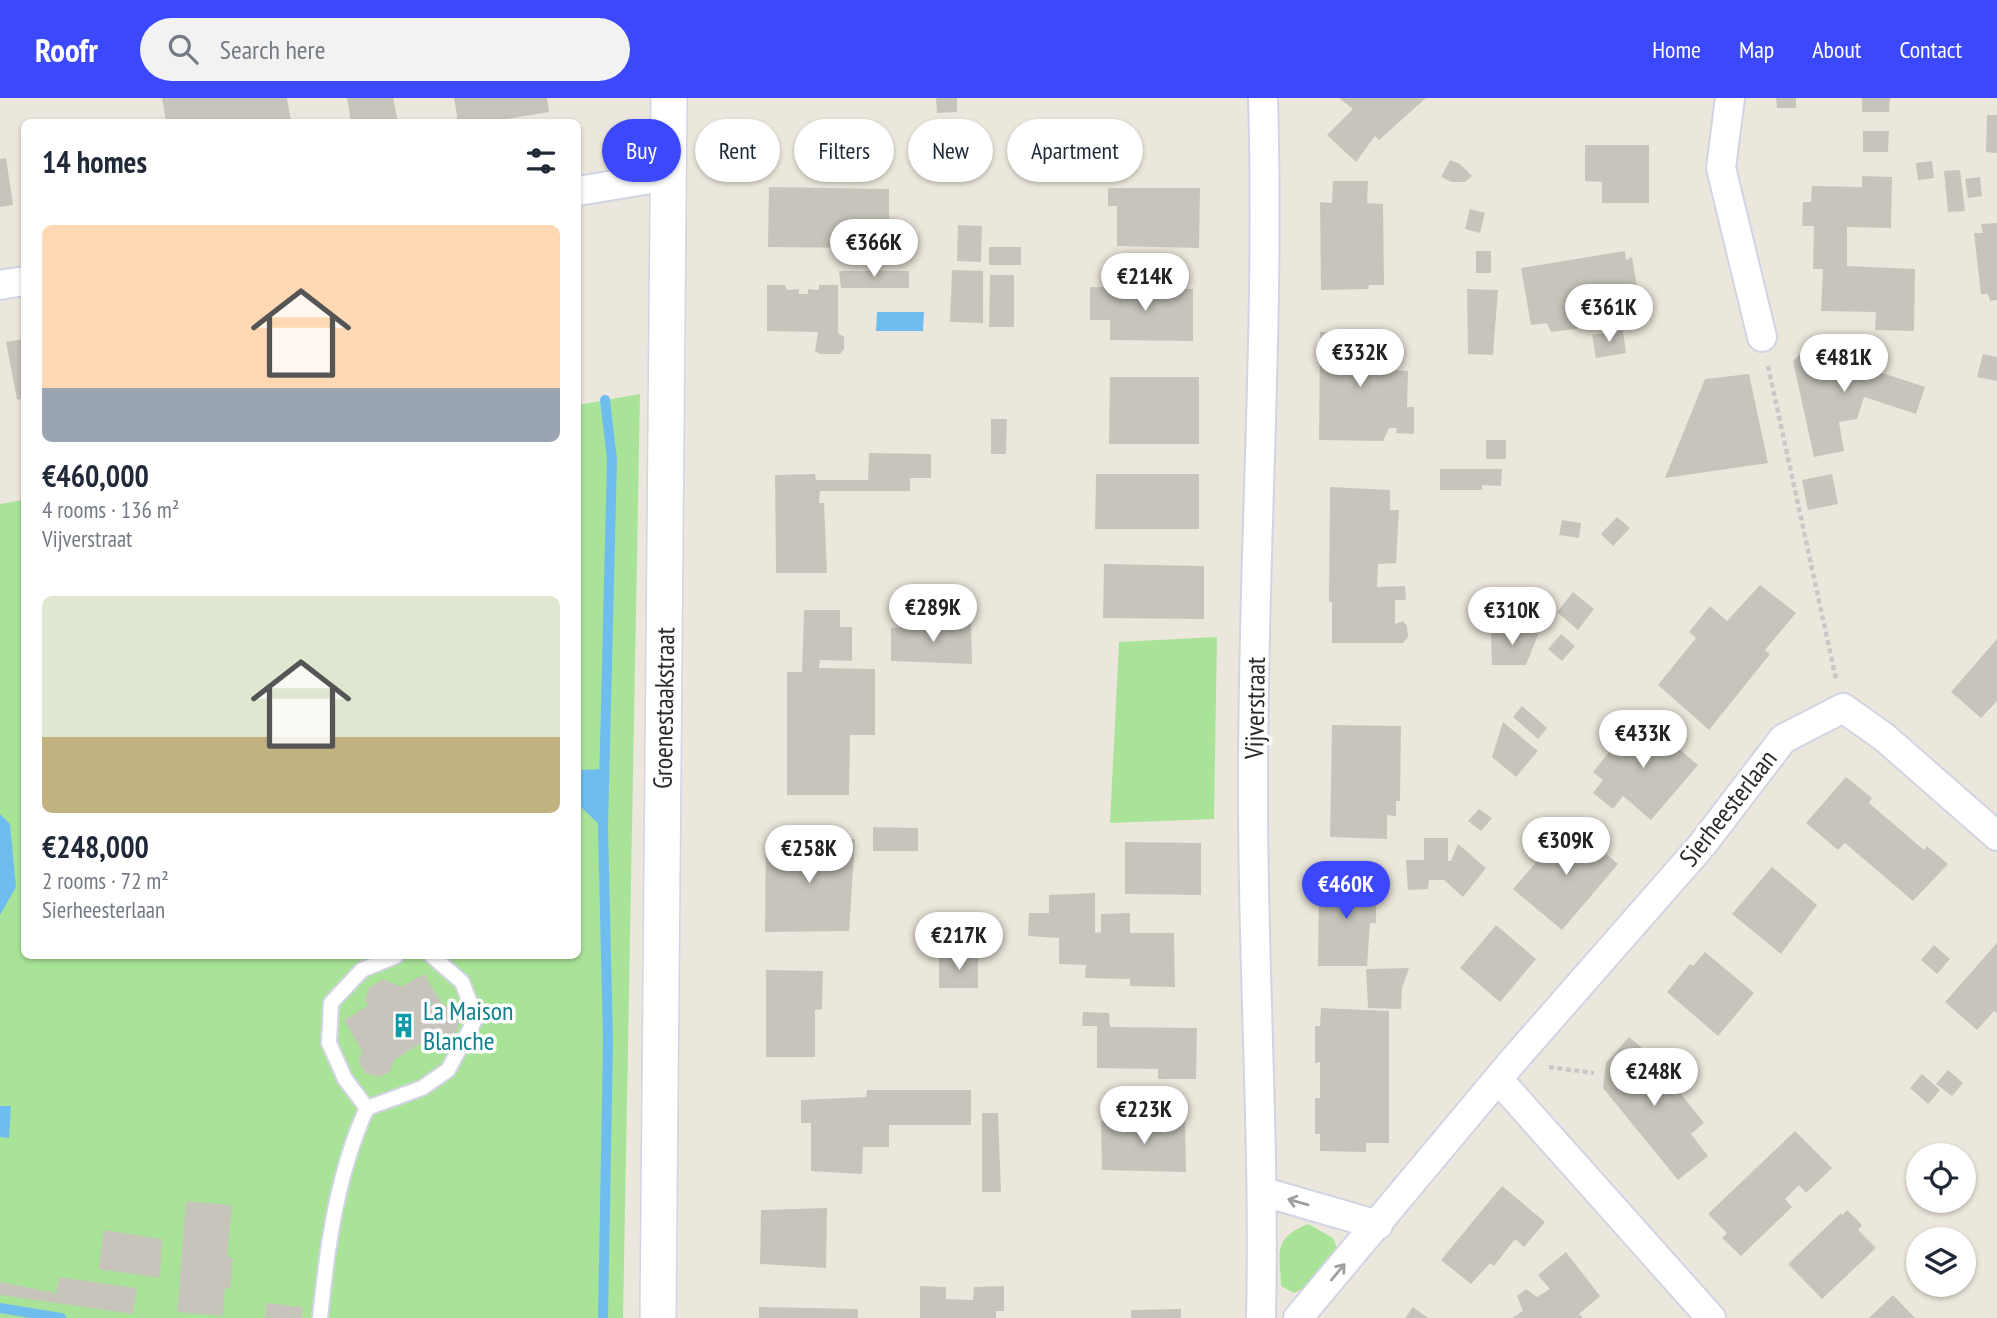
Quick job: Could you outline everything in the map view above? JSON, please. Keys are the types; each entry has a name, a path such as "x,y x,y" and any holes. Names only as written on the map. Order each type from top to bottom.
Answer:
{"street":[{"name":"Groenestaakstraat","path":"668,98 669,119"},
{"name":"Vijverstraat","path":"1261,1318 1264,1192 1253,796 1267,228 1264,98"},
{"path":"1730,98 1721,168 1762,337"},
{"path":"581,191 633,182"},
{"name":"Groenestaakstraat","path":"658,1318 670,182"},
{"path":"0,285 21,282"},
{"path":"1843,708 1884,737 1997,836"},
{"name":"Sierheesterlaan","path":"1298,1318 1498,1079 1702,845 1783,738 1843,708"},
{"path":"1498,1079 1711,1318"},
{"path":"1264,1192 1378,1225"}],"lane":[{"path":"366,1108 345,1079 329,1043 331,1003 362,970 389,959"},
{"path":"366,1108 422,1088 448,1070 476,1018 462,982 435,959"},
{"path":"320,1318 325,1268 343,1177 366,1108"}],"path":[{"path":"1762,337 1843,708"}],"green space":[{"path":"640,394 623,1318 0,1318 0,504 21,500 21,959 581,959 581,404"},
{"path":"1217,637 1214,819 1110,823 1119,642"},
{"path":"1308,1224 1333,1238 1340,1255 1308,1286 1294,1293 1281,1286 1281,1248 1288,1235"}],"water":[{"path":"877,312 924,312 923,331 876,331"},
{"path":"605,769 603,828 581,807 581,770"},
{"path":"0,814 10,824 16,887 0,915"},
{"path":"0,1106 11,1106 9,1138 0,1137"}],"building":[{"path":"162,98 287,98 290,119 166,119"},
{"path":"347,98 393,98 397,119 350,119"},
{"path":"454,98 547,98 549,112 506,119 458,119"},
{"path":"936,98 957,98 957,112 937,113"},
{"path":"1339,98 1426,98 1379,140 1375,136 1356,162 1327,135 1353,109"},
{"path":"1776,98 1796,98 1796,108 1777,108"},
{"path":"1862,98 1890,98 1889,112 1862,112"},
{"path":"1987,115 1997,115 1997,153 1986,152"},
{"path":"1863,131 1889,131 1888,152 1863,152"},
{"path":"1585,145 1649,145 1649,203 1602,203 1602,182 1585,181"},
{"path":"6,158 13,205 0,207 0,159"},
{"path":"1450,160 1460,164 1472,176 1465,182 1452,182 1441,177"},
{"path":"1932,161 1934,178 1918,180 1916,163"},
{"path":"1960,170 1965,211 1948,212 1944,171"},
{"path":"1862,176 1892,177 1891,228 1847,227 1847,266 1915,269 1914,331 1875,330 1876,312 1821,311 1823,269 1813,269 1814,226 1802,226 1803,202 1811,202 1812,186 1862,187"},
{"path":"1980,177 1982,196 1968,198 1965,179"},
{"path":"1333,181 1368,181 1367,203 1383,204 1384,285 1369,285 1368,289 1321,290 1320,202 1332,203"},
{"path":"769,187 889,189 889,226 872,225 871,248 768,247"},
{"path":"1108,188 1200,188 1199,248 1117,246 1117,206 1108,206"},
{"path":"1470,209 1485,213 1480,233 1465,229"},
{"path":"1997,223 1997,300 1990,301 1988,294 1981,294 1974,233 1983,233 1981,224"},
{"path":"958,225 982,226 981,262 957,261"},
{"path":"989,247 1021,247 1021,265 989,265"},
{"path":"1476,251 1491,251 1491,273 1476,273"},
{"path":"1625,251 1626,260 1632,257 1639,299 1634,303 1634,308 1601,313 1605,325 1551,332 1547,323 1531,325 1521,268"},
{"path":"952,270 983,271 983,323 950,322"},
{"path":"839,271 909,271 909,288 841,288"},
{"path":"990,275 1014,275 1014,327 989,327"},
{"path":"767,285 785,285 787,290 799,289 799,294 808,294 808,289 819,290 819,285 838,285 838,333 844,337 844,349 840,354 820,354 815,351 818,332 767,331"},
{"path":"1090,287 1193,289 1193,341 1110,340 1110,320 1090,320"},
{"path":"1467,289 1498,290 1493,355 1468,354"},
{"path":"1623,330 1626,353 1596,358 1592,335"},
{"path":"1384,331 1384,370 1408,371 1407,407 1414,407 1414,434 1396,433 1397,428 1389,428 1383,441 1319,440 1320,332"},
{"path":"21,340 21,399 17,400 6,342"},
{"path":"1810,345 1853,358 1852,363 1925,387 1916,414 1864,397 1857,419 1839,422 1844,451 1814,457 1793,361"},
{"path":"1983,354 1997,357 1997,381 1977,377"},
{"path":"1749,374 1768,463 1665,478 1705,379"},
{"path":"1110,377 1199,377 1199,444 1109,444"},
{"path":"991,419 1007,419 1006,454 991,454"},
{"path":"1486,440 1506,440 1506,459 1486,459"},
{"path":"869,453 931,454 931,478 910,478 910,491 820,491 819,503 824,503 827,573 776,573 775,475 815,474 816,480 868,480"},
{"path":"1440,469 1502,469 1501,486 1482,485 1482,490 1440,490"},
{"path":"1096,474 1199,474 1199,529 1095,529"},
{"path":"1832,474 1838,504 1808,510 1802,480"},
{"path":"1330,487 1390,490 1390,510 1399,510 1396,563 1378,564 1377,587 1405,586 1406,600 1395,600 1395,624 1403,621 1407,626 1408,637 1403,643 1332,643 1332,602 1329,602"},
{"path":"1617,517 1630,528 1613,546 1601,534"},
{"path":"1562,520 1581,523 1579,538 1559,535"},
{"path":"1104,564 1204,566 1204,619 1103,618"},
{"path":"1760,585 1796,613 1765,650 1770,654 1709,730 1658,685 1696,638 1689,632 1710,606 1727,621"},
{"path":"1573,592 1594,609 1578,630 1557,612"},
{"path":"1528,603 1549,603 1541,625 1529,625"},
{"path":"804,610 840,610 840,627 852,627 852,661 820,660 819,668 875,669 875,735 850,735 849,795 787,795 787,672 802,672"},
{"path":"971,623 972,664 891,661 891,628"},
{"path":"1491,631 1539,632 1526,665 1492,665"},
{"path":"1561,634 1575,646 1562,661 1548,649"},
{"path":"1997,639 1997,701 1981,718 1951,692"},
{"path":"1522,706 1547,728 1538,739 1513,717"},
{"path":"1639,715 1698,765 1651,820 1623,796 1613,809 1593,793 1603,780 1593,772"},
{"path":"1503,722 1538,751 1516,777 1492,757"},
{"path":"1332,725 1401,726 1400,801 1396,801 1396,816 1387,815 1387,839 1330,837"},
{"path":"1846,777 1872,798 1869,803 1924,850 1927,846 1948,864 1913,901 1845,843 1838,850 1806,823"},
{"path":"1479,809 1492,818 1481,831 1468,821"},
{"path":"1570,823 1618,864 1562,930 1513,889"},
{"path":"873,827 918,828 918,851 873,851"},
{"path":"766,838 855,839 849,931 765,932"},
{"path":"1424,838 1448,838 1448,861 1451,861 1458,844 1486,868 1463,897 1444,880 1429,880 1428,889 1408,890 1406,860 1424,860"},
{"path":"1125,842 1201,843 1201,895 1125,894"},
{"path":"1772,867 1817,905 1781,954 1732,914"},
{"path":"1376,879 1376,923 1370,923 1367,966 1318,966 1319,880"},
{"path":"1095,893 1095,933 1101,932 1101,914 1130,913 1130,933 1174,933 1175,987 1130,986 1130,979 1085,978 1086,965 1059,964 1059,938 1028,936 1029,913 1049,913 1049,895"},
{"path":"1496,925 1536,959 1500,1002 1460,968"},
{"path":"1997,943 1997,1013 1994,1011 1977,1030 1945,1002"},
{"path":"1934,945 1950,959 1937,974 1921,960"},
{"path":"1705,952 1754,993 1718,1036 1667,992 1690,964 1693,966"},
{"path":"939,955 978,955 978,988 939,988"},
{"path":"1409,968 1402,988 1401,1009 1368,1008 1366,969"},
{"path":"766,970 823,971 822,1009 815,1010 815,1057 766,1057"},
{"name":"La Maison Blanche","path":"424,974 443,1005 453,1008 460,1019 456,1033 444,1039 434,1035 394,1060 391,1071 380,1077 365,1073 359,1063 362,1051 344,1020 368,1006 365,1000 369,988 383,979 401,987"},
{"path":"1321,1008 1389,1011 1389,1143 1366,1143 1366,1152 1320,1151 1320,1134 1315,1134 1315,1098 1320,1098 1320,1062 1315,1063 1315,1026 1320,1026"},
{"path":"1083,1012 1109,1013 1110,1027 1197,1028 1196,1079 1158,1079 1158,1069 1097,1068 1097,1026 1082,1026"},
{"path":"1629,1037 1659,1062 1645,1078 1648,1082 1651,1080 1653,1084 1665,1074 1704,1123 1691,1134 1708,1156 1678,1180 1603,1088 1606,1063"},
{"path":"1948,1070 1963,1083 1952,1096 1936,1084"},
{"path":"1922,1074 1940,1090 1928,1104 1910,1088"},
{"path":"867,1090 971,1090 971,1125 889,1125 889,1147 863,1147 862,1174 811,1171 811,1123 801,1123 801,1100 866,1097"},
{"path":"982,1113 998,1113 1001,1192 982,1192"},
{"path":"1185,1120 1186,1172 1102,1170 1101,1121"},
{"path":"1795,1131 1832,1168 1806,1193 1799,1185 1785,1199 1792,1207 1741,1256 1722,1238 1727,1233 1708,1214"},
{"path":"1502,1186 1545,1222 1524,1247 1515,1239 1494,1266 1490,1263 1471,1284 1441,1260"},
{"path":"186,1201 232,1205 227,1257 233,1258 230,1289 225,1288 223,1316 177,1312"},
{"path":"827,1208 826,1268 760,1264 761,1210"},
{"path":"1847,1210 1862,1225 1858,1230 1876,1248 1822,1299 1788,1264"},
{"path":"104,1230 162,1239 160,1278 98,1269"},
{"path":"1566,1252 1600,1296 1579,1314 1583,1318 1512,1318 1523,1311 1517,1296 1526,1289 1537,1297 1550,1289 1538,1275"},
{"path":"59,1277 137,1288 133,1314 0,1295 0,1282 56,1293"},
{"path":"920,1286 946,1287 946,1299 973,1300 974,1287 1004,1286 1004,1311 996,1311 996,1318 920,1318"},
{"path":"1893,1295 1915,1318 1869,1318"},
{"path":"266,1303 303,1307 302,1318 265,1318"},
{"path":"759,1307 858,1309 858,1318 759,1318"},
{"path":"1413,1307 1428,1318 1405,1318"},
{"path":"1181,1309 1181,1318 1131,1318 1131,1310"}],"waterway":[{"path":"603,1318 608,1041 603,828 612,459 605,400"},
{"path":"0,1308 61,1318"}],"place":[{"name":"La Maison Blanche","path":"403,1026"}]}
